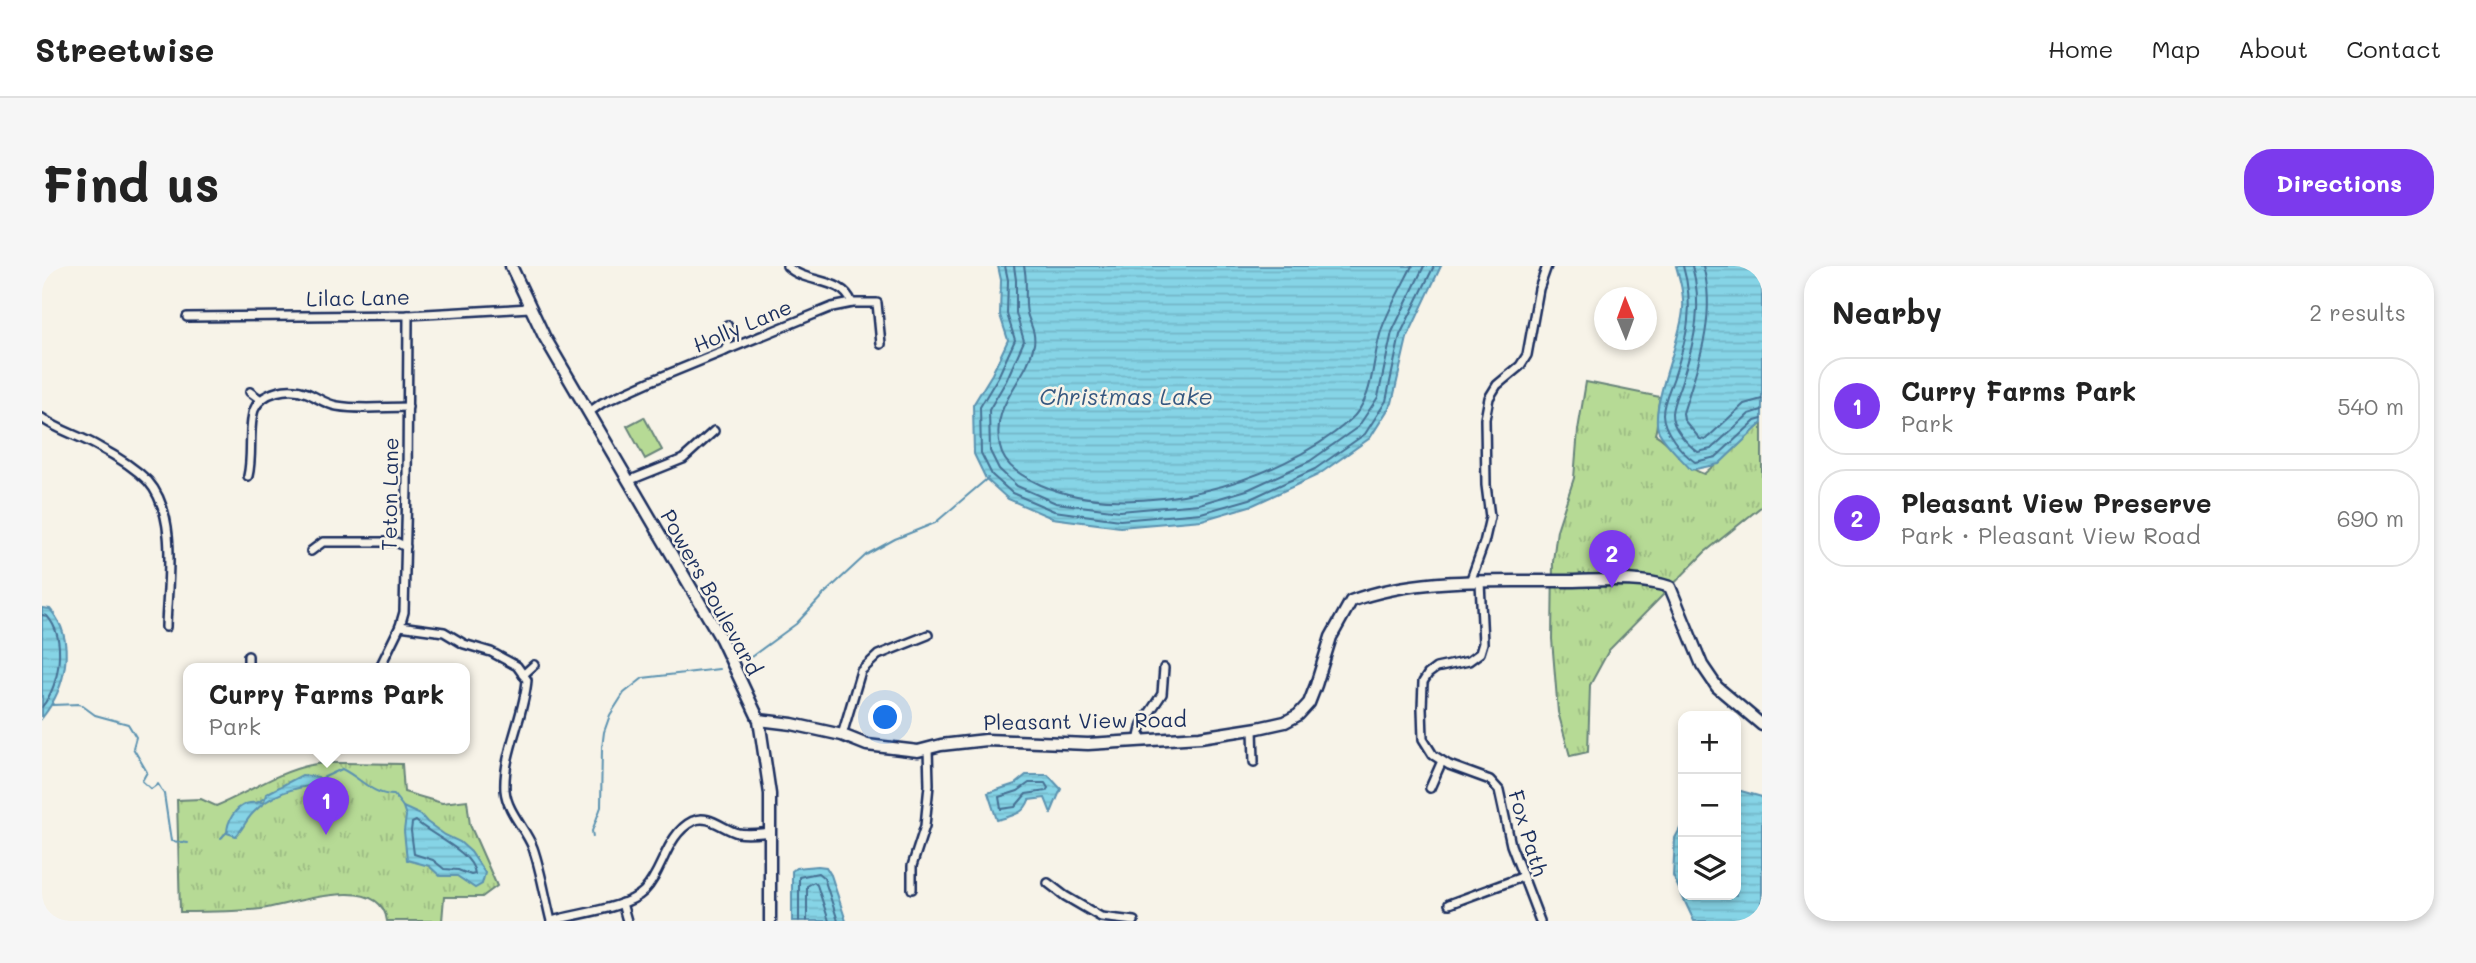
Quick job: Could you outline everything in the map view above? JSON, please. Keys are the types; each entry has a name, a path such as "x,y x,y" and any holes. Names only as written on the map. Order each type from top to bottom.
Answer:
{"street":[{"name":"Powers Boulevard","path":"511,266 530,308 588,413 721,639 759,720 769,783 770,921"},
{"path":"787,266 802,276 839,286 850,296 852,303 877,303 881,344"},
{"path":"1430,788 1442,761 1433,755 1423,738 1423,682 1436,668 1469,661 1480,653 1483,643 1475,582 1490,517 1486,485 1485,419 1489,398 1497,385 1520,366 1527,355 1546,266"},
{"name":"Holly Lane","path":"588,413 602,403 817,312 852,303"},
{"name":"Lilac Lane","path":"187,317 408,315 530,308"},
{"name":"Teton Lane","path":"382,663 404,612 408,315"},
{"path":"725,352 731,333 727,325"},
{"path":"248,475 252,460 254,410 261,400 270,394 283,390 307,393 320,402 338,407 408,407"},
{"path":"250,392 261,400"},
{"path":"42,418 50,425 99,447 126,464 148,481 159,498 169,547 166,627"},
{"path":"628,481 683,459 714,431"},
{"path":"311,551 323,542 396,542 406,547"},
{"name":"Pleasant View Road","path":"759,720 842,735 867,745 918,751 986,740 1088,744 1200,737 1252,729 1285,722 1309,703 1331,637 1352,601 1388,589 1475,582 1656,582 1670,587 1702,665 1717,687 1762,725"},
{"path":"400,626 444,632 464,644 491,652 517,666 527,680 526,695 505,775 505,794 532,846 551,921 622,903 643,892 667,850 693,820 706,819 740,833 771,832"},
{"path":"842,735 862,671 878,655 928,635"},
{"path":"248,656 248,663"},
{"path":"523,675 534,665"},
{"path":"1139,741 1142,724 1162,694 1164,668"},
{"path":"1252,729 1254,762"},
{"path":"912,889 912,866 925,826 929,785 928,748"},
{"name":"Fox Path","path":"1442,761 1490,780 1499,790 1511,845 1540,921"},
{"path":"1449,904 1522,877"},
{"path":"1048,883 1101,917 1134,921"},
{"path":"622,903 627,921"},
{"path":"1090,911 1090,921"}],"green space":[{"path":"1586,382 1660,397 1655,434 1696,471 1704,474 1762,423 1762,506 1705,552 1609,650 1590,685 1588,752 1570,756 1558,712 1552,639 1553,561 1557,530 1574,478"},
{"path":"644,417 662,450 645,459 627,426"},
{"path":"319,763 402,764 404,792 442,803 467,800 470,825 497,886 482,897 444,897 442,921 387,921 381,906 369,897 352,894 312,898 261,909 180,912 177,800 201,799 216,806 298,768"}],"water":[{"name":"Christmas Lake","path":"998,266 1441,266 1407,338 1392,403 1370,438 1318,475 1253,505 1202,520 1120,527 1052,518 1008,499 986,479 974,454 973,405 1008,340 1000,315 1001,280"},
{"path":"1676,266 1762,266 1762,423 1719,464 1691,470 1662,437 1657,422 1661,391 1683,309"},
{"path":"42,608 50,609 58,621 66,649 62,679 42,718"},
{"path":"302,775 318,777 319,785 275,796 253,813 236,836 227,833 230,820 238,809 248,803 264,802 266,794"},
{"path":"1026,775 1048,775 1061,789 1051,813 1045,798 1029,800 1020,812 997,820 988,793 1015,784"},
{"path":"1741,791 1762,797 1762,921 1694,921 1684,900 1741,900"},
{"path":"403,807 421,815 471,852 485,873 482,884 475,888 457,876 440,876 429,866 407,860 404,831 406,816"},
{"path":"1678,832 1678,887 1673,876 1675,838"},
{"path":"826,867 831,875 846,921 792,921 792,871 796,868"}],"waterway":[{"path":"751,657 796,624 866,555 895,539 935,523 988,478"},
{"path":"593,837 592,831 601,807 604,732 610,715 624,693 643,678 719,669"},
{"path":"53,702 52,705 80,704 95,715 128,724 136,737 133,748 147,772 142,781 151,789 158,784 164,794 171,841 188,843"},
{"path":"318,780 342,769 373,789 394,795 404,808"},
{"path":"257,803 267,796"},
{"path":"221,838 228,831"}],"place":[{"name":"Pleasant View Preserve","path":"1612,588"},
{"name":"Curry Farms Park","path":"326,835"}]}
